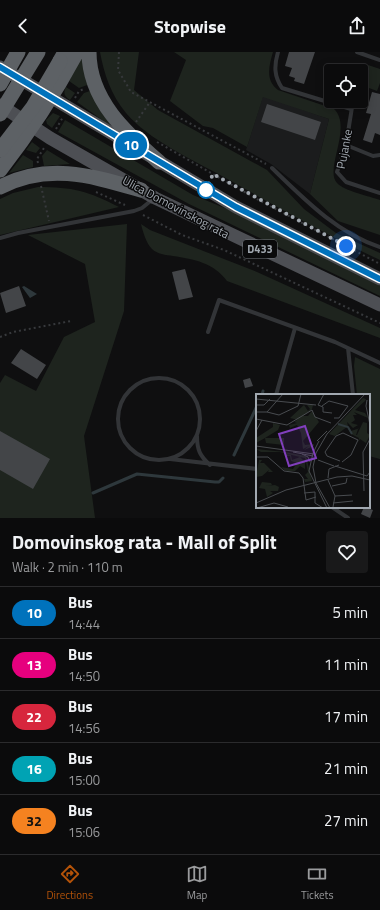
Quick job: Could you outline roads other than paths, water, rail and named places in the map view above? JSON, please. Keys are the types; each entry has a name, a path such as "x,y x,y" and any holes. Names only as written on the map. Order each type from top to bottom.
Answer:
{"highway":[{"path":"0,84 18,52"},
{"path":"0,114 38,52"},
{"path":"0,170 18,148 77,52"},
{"path":"89,52 95,86 104,104 127,135 159,162"},
{"path":"0,150 33,107 62,56"},
{"path":"0,187 24,177 39,173 70,173 85,175 141,190"}],"main road":[{"name":"D433","path":"0,67 236,207 380,279"},
{"name":"Ulica Domovinskog rata","path":"0,105 32,126 155,198 380,306"}],"lane":[{"path":"278,52 275,68 277,79 282,88 351,109"},
{"path":"357,52 380,60"},
{"name":"Pujanke","path":"351,109 346,145 337,172 346,182 380,193"},
{"path":"346,145 373,156 380,155"},
{"path":"272,168 300,195 336,226 380,247"},
{"path":"0,238 50,226 134,211 148,204 155,198"},
{"path":"208,332 219,300 348,348 380,362"},
{"path":"276,394 295,328"},
{"path":"348,348 353,394"},
{"path":"210,465 201,456 197,448 197,436 200,423 199,409 194,397 184,387 172,380 159,378 145,380 134,387 124,398 119,410 119,424 122,437 131,448 142,456 155,460 168,459 210,465 256,469"},
{"path":"168,459 180,454 190,446 197,436"},
{"path":"333,508 348,518"}],"waterway":[{"path":"234,455 256,408"},
{"path":"93,493 137,474 215,482 219,482 223,478"}]}
